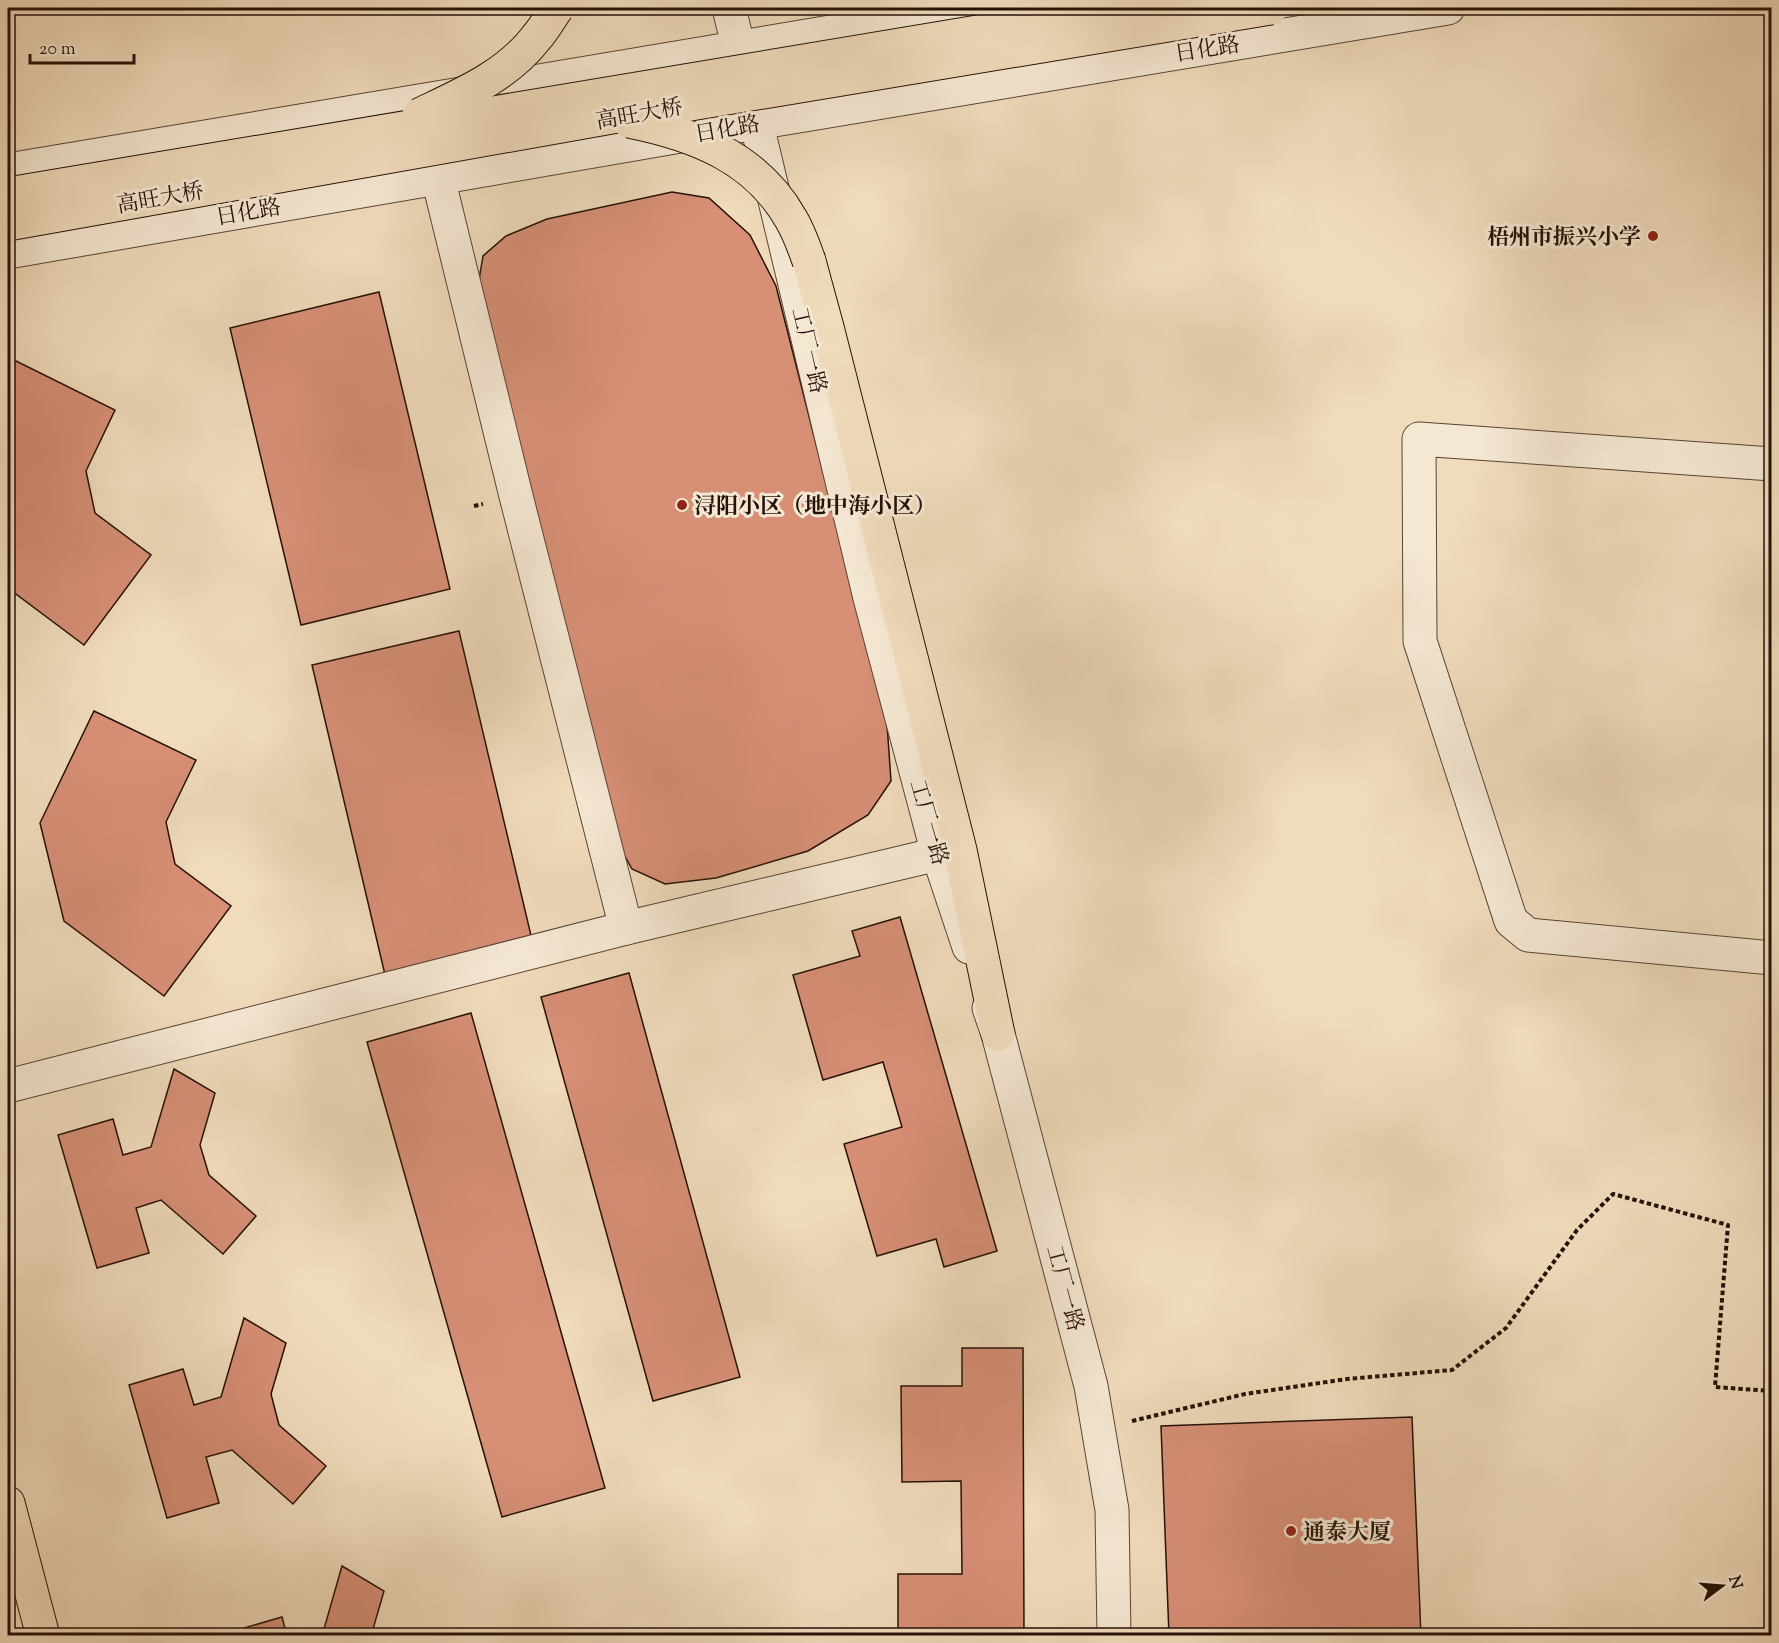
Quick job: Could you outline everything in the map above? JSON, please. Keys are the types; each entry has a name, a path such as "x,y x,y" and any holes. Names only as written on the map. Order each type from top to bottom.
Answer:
{"main road":[{"path":"387,131 474,88 506,67 535,40 557,8"},
{"name":"高旺大桥","path":"8,194 1121,8"},
{"name":"高旺大桥","path":"8,224 612,117 1271,8"},
{"path":"612,117 656,126 693,137 733,158 774,193 800,238 809,261 827,327 960,850 998,1034"},
{"path":"8,1503 43,1635"}],"street":[{"name":"工厂一路","path":"729,8 870,598 938,854 998,1034 1091,1386 1112,1510 1114,1635"},
{"path":"8,170 974,8"},
{"name":"日化路","path":"8,252 756,123 1448,8"},
{"path":"438,178 626,928"},
{"path":"1772,464 1419,439 1420,641 1511,921 1528,935 1772,958"},
{"path":"8,1086 626,928 938,854"}],"path":[{"path":"1098,1429 1245,1394 1347,1379 1452,1370 1506,1328 1577,1230 1612,1194 1728,1225 1715,1387 1772,1391"}],"building":[{"name":"浔阳小区（地中海小区）","path":"672,192 709,198 750,235 776,286 887,724 891,781 868,815 808,851 716,878 665,884 632,869 618,844 478,286 483,256 506,236 547,219"},
{"path":"379,292 450,589 301,625 230,328"},
{"path":"14,360 115,410 86,471 95,513 151,555 84,645 8,588 8,374"},
{"path":"459,631 533,944 386,979 312,665"},
{"path":"94,711 196,760 166,822 175,864 231,906 164,996 64,921 40,823"},
{"path":"900,917 997,1251 944,1267 936,1239 877,1256 844,1144 902,1127 883,1062 823,1080 793,975 860,956 852,931"},
{"path":"629,973 740,1377 653,1401 541,997"},
{"path":"471,1013 605,1488 502,1517 367,1042"},
{"path":"174,1069 215,1093 200,1145 209,1175 256,1216 223,1254 161,1200 136,1208 149,1253 97,1268 58,1135 113,1119 123,1155 151,1147"},
{"path":"244,1318 286,1343 271,1394 279,1425 326,1466 293,1504 232,1450 206,1457 219,1503 167,1518 129,1385 183,1369 194,1405 221,1397"},
{"path":"962,1348 1023,1348 1024,1636 898,1636 898,1574 962,1574 961,1481 902,1482 901,1386 962,1386"},
{"name":"通泰大厦","path":"1412,1417 1421,1636 1169,1636 1161,1426"},
{"path":"342,1566 384,1591 371,1636 322,1636"},
{"path":"282,1617 287,1636 228,1636 227,1633"}],"place":[{"name":"梧州市振兴小学","path":"1653,236"},
{"name":"浔阳小区（地中海小区）","path":"682,505"},
{"name":"通泰大厦","path":"1291,1531"}]}
